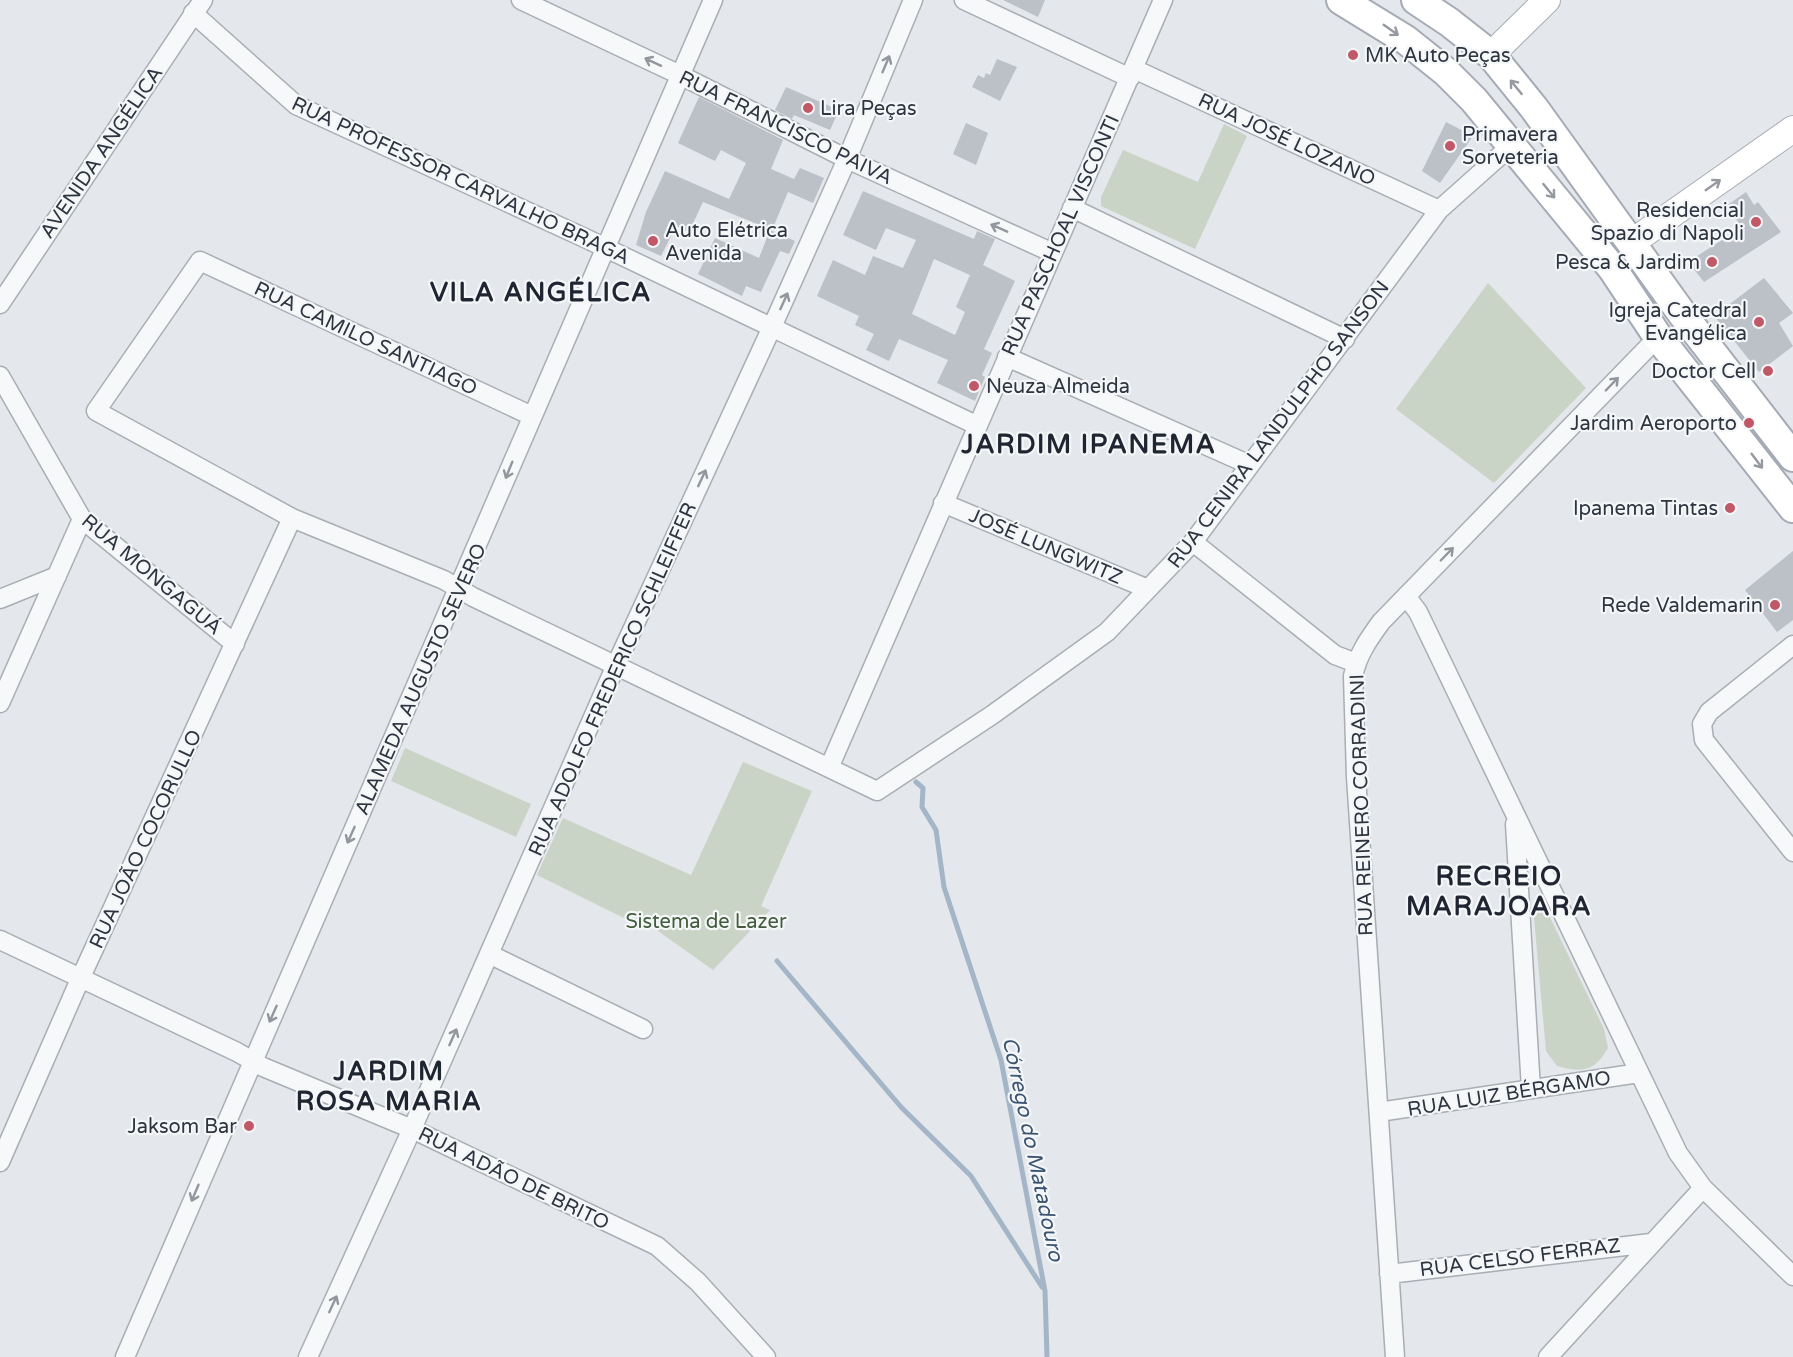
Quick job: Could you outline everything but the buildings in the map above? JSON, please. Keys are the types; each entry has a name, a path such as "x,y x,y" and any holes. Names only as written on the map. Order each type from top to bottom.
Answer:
{"main road":[{"path":"1341,0 1406,40 1446,72 1474,100 1612,268 1658,337 1793,508"},
{"path":"1416,0 1491,55 1534,108 1631,243 1793,457"},
{"path":"1474,100 1482,69 1491,55 1547,0"},
{"path":"1631,243 1793,129"}],"street":[{"name":"RUA FRANCISCO PAIVA","path":"521,0 680,75 847,159 1053,252"},
{"name":"ALAMEDA AUGUSTO SEVERO","path":"125,1357 252,1061 460,590 532,416 713,0"},
{"name":"RUA ADOLFO FREDERICO SCHLEIFFER","path":"308,1357 412,1129 616,665 847,159 913,0"},
{"name":"RUA JOSÉ LOZANO","path":"964,0 1439,210"},
{"name":"RUA PASCHOAL VISCONTI","path":"829,768 976,425 1163,0"},
{"name":"RUA PROFESSOR CARVALHO BRAGA","path":"198,7 296,105 772,327 976,425"},
{"name":"AVENIDA ANGÉLICA","path":"0,304 198,7"},
{"name":"RUA CENIRA LANDULPHO SANSON","path":"200,261 96,411 292,518 444,580 460,590 877,791 992,715 1107,632 1193,542 1439,210 1512,145"},
{"path":"1072,208 1345,339"},
{"name":"RUA CAMILO SANTIAGO","path":"200,261 532,416"},
{"name":"RUA REINERO CORRADINI","path":"1395,1357 1356,777 1353,676 1356,663 1362,648 1381,622 1658,337"},
{"path":"1007,357 1251,465"},
{"name":"RUA MONGAGUÁ","path":"0,376 6,400 82,519 235,644"},
{"name":"JOSÉ LUNGWITZ","path":"943,503 1148,589"},
{"name":"RUA JOÃO COCORULLO","path":"0,1162 81,977 292,518"},
{"path":"0,703 82,519"},
{"path":"1193,542 1335,655 1356,663"},
{"path":"0,599 57,576"},
{"path":"1406,596 1418,612 1678,1152 1703,1188 1793,1276"},
{"path":"1793,645 1709,712 1702,724 1704,740 1793,852"},
{"path":"1515,813 1531,1089"},
{"name":"RUA ADÃO DE BRITO","path":"0,940 252,1061 412,1129 657,1246 698,1282 766,1357"},
{"path":"489,954 643,1029"},
{"name":"RUA LUIZ BÉRGAMO","path":"1379,1112 1639,1073"},
{"path":"1548,1357 1703,1188"},
{"name":"RUA CELSO FERRAZ","path":"1389,1274 1651,1243"}],"green space":[{"path":"1224,124 1247,136 1195,249 1101,206 1101,197 1123,150 1198,182"},
{"path":"1488,283 1586,388 1494,483 1396,409"},
{"path":"405,748 531,804 516,837 391,781"},
{"name":"Sistema de Lazer","path":"743,762 812,791 761,906 770,910 713,970 644,921 640,926 537,875 563,818 691,875"},
{"path":"1538,903 1544,905 1604,1029 1608,1048 1598,1062 1587,1069 1574,1070 1557,1066 1546,1051 1533,907"}],"waterway":[{"name":"Córrego do Matadouro","path":"916,782 923,788 922,807 936,830 944,887 1001,1060 1045,1291 1047,1357"},
{"path":"777,961 901,1107 971,1176 1042,1287"}],"place":[{"name":"MK Auto Peças","path":"1353,55"},
{"name":"Lira Peças","path":"808,108"},
{"name":"Primavera Sorveteria","path":"1450,146"},
{"name":"Residencial Spazio di Napoli","path":"1756,222"},
{"name":"Auto Elétrica Avenida","path":"653,241"},
{"name":"Pesca & Jardim","path":"1712,262"},
{"name":"Igreja Catedral Evangélica","path":"1759,322"},
{"name":"Doctor Cell","path":"1768,371"},
{"name":"Neuza Almeida","path":"974,386"},
{"name":"Jardim Aeroporto","path":"1749,423"},
{"name":"Ipanema Tintas","path":"1730,508"},
{"name":"Rede Valdemarin","path":"1775,605"},
{"name":"Jaksom Bar","path":"249,1126"}],"district":[{"name":"VILA ANGÉLICA","path":"541,292"},
{"name":"JARDIM IPANEMA","path":"1089,444"},
{"name":"RECREIO MARAJOARA","path":"1499,891"},
{"name":"JARDIM ROSA MARIA","path":"389,1086"}]}
